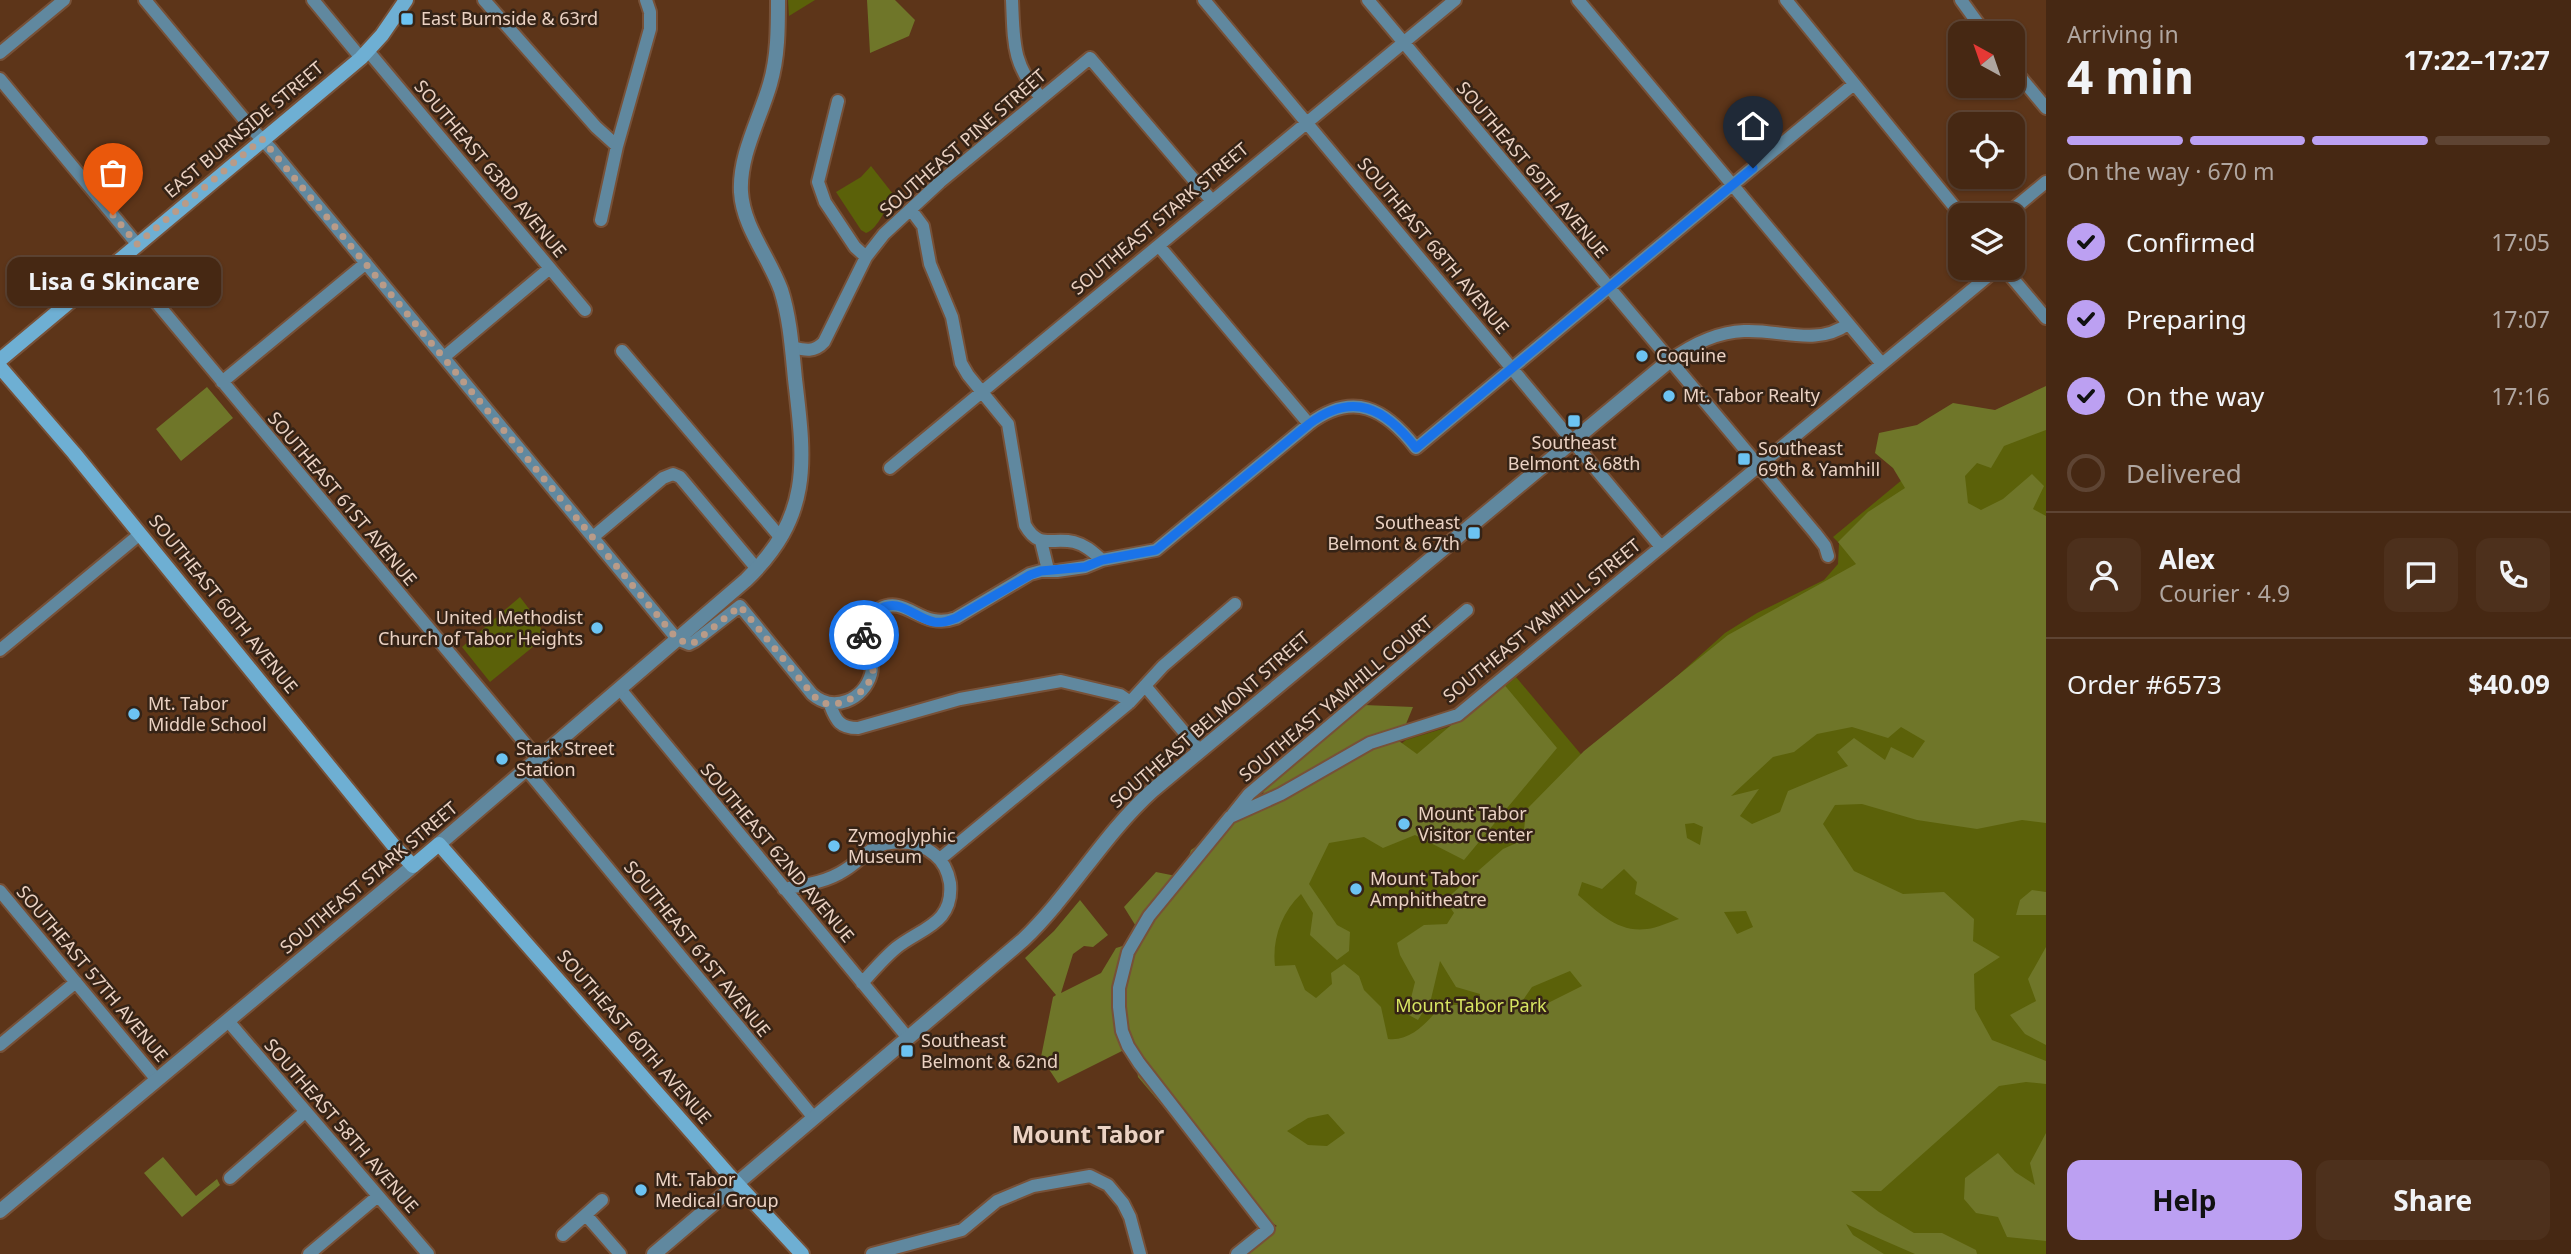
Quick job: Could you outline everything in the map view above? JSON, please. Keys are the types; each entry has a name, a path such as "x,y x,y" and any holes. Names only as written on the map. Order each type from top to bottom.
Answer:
{"main road":[{"name":"EAST BURNSIDE STREET","path":"0,360 364,54 406,0"},
{"name":"SOUTHEAST 60TH AVENUE","path":"0,368 140,534 371,818 414,866"},
{"name":"SOUTHEAST 60TH AVENUE","path":"439,844 802,1254"},
{"name":"SOUTHEAST STARK STREET","path":"414,866 439,844"}],"street":[{"path":"0,53 64,0"},
{"path":"145,0 677,639 689,644 695,642 740,606 812,694 821,702 830,705 849,699 867,683 873,667 864,639 865,629 874,612 890,605 901,606 930,621 945,622 1030,575 1048,570 1085,567 1102,560 1156,550 1309,424 1334,408 1364,407 1382,414 1393,421 1416,448 1854,84"},
{"name":"SOUTHEAST 63RD AVENUE","path":"313,0 364,54 585,310"},
{"path":"484,0 596,127 617,146"},
{"name":"SOUTHEAST STARK STREET","path":"439,844 757,569 781,538 799,495 801,435 786,307 748,220 741,193 747,152 775,65 778,0"},
{"path":"1012,0 1016,56 1026,80 1041,99"},
{"name":"SOUTHEAST 68TH AVENUE","path":"1204,0 1661,547"},
{"name":"SOUTHEAST 69TH AVENUE","path":"1368,0 1815,533 1825,546 1828,556"},
{"name":"SOUTHEAST STARK STREET","path":"890,468 1455,0"},
{"path":"1578,0 1882,364"},
{"path":"1786,0 1951,203"},
{"path":"1961,0 1976,21"},
{"path":"601,220 617,146 650,29 647,1"},
{"name":"SOUTHEAST PINE STREET","path":"791,347 807,351 819,347 824,342 866,257 884,234 940,182 1090,58 1212,201"},
{"path":"0,79 137,244"},
{"path":"2025,83 2046,108"},
{"path":"838,102 818,182 825,202 855,247 866,257"},
{"path":"2021,203 2046,182"},
{"path":"911,210 923,226 930,264 952,317 961,363 1008,424 1025,525 1030,533 1041,541 1075,542 1102,560"},
{"path":"1159,246 1309,424"},
{"name":"SOUTHEAST 61ST AVENUE","path":"120,259 533,765 814,1118"},
{"path":"222,382 366,263"},
{"path":"444,358 550,268"},
{"name":"SOUTHEAST YAMHILL STREET","path":"1237,1254 1268,1229 1139,1063 1122,1031 1119,1007 1123,970 1135,936 1167,893 1230,817 1282,794 1370,743 1454,717 1984,280"},
{"path":"2014,280 2046,318"},
{"name":"SOUTHEAST BELMONT STREET","path":"654,1254 1037,927 1127,815 1669,360 1698,343 1727,333 1752,331 1819,336 1833,333 1848,324"},
{"path":"622,351 781,538"},
{"path":"593,537 663,478 673,474 680,477 757,569"},
{"path":"0,650 140,534"},
{"path":"1041,541 1048,570"},
{"path":"940,859 1130,702 1163,666 1235,604"},
{"name":"SOUTHEAST YAMHILL COURT","path":"1230,817 1249,794 1467,610"},
{"path":"830,705 841,726 858,728 960,699 1062,681 1120,695 1130,702"},
{"path":"1146,687 1200,751"},
{"name":"SOUTHEAST 62ND AVENUE","path":"620,689 908,1038"},
{"path":"784,889 818,883 833,877 847,870 866,853 886,844 916,844 940,859 950,884 949,902 944,912 929,929 896,948 862,983"},
{"name":"SOUTHEAST STARK STREET","path":"0,1211 414,866"},
{"name":"SOUTHEAST 57TH AVENUE","path":"0,891 157,1080"},
{"path":"0,1045 76,982"},
{"name":"SOUTHEAST 58TH AVENUE","path":"228,1021 428,1254"},
{"path":"230,1178 305,1112"},
{"path":"872,1254 962,1230 998,1201 1032,1186 1090,1176 1108,1185 1123,1203 1130,1217 1140,1254"},
{"path":"309,1254 378,1196"},
{"path":"563,1235 603,1200"},
{"path":"586,1215 620,1254"}],"green space":[{"path":"788,0 815,0 789,16"},
{"path":"867,0 895,0 915,20 909,36 870,53"},
{"path":"871,166 893,194 878,222 866,233 861,230 836,192 861,177"},
{"name":"Mount Tabor Park","path":"2046,386 2046,430 2004,446 1991,468 1977,463 1965,476 1968,503 1981,510 2003,499 2032,474 2044,486 2033,509 2046,516 2046,823 2022,820 1977,829 1917,820 1862,804 1835,805 1823,824 1854,871 1903,894 1944,892 1974,919 1973,941 2000,957 1974,974 1975,1009 1992,1040 2046,1061 2046,1084 2026,1082 1999,1086 1881,1191 1851,1191 1914,1233 1942,1233 1976,1250 1977,1254 1915,1254 1846,1224 1853,1235 1884,1254 1232,1254 1237,1250 1256,1248 1257,1236 1277,1226 1248,1207 1138,1077 1135,1056 1122,1051 1058,1083 1041,1057 1053,997 1056,995 1025,958 1054,931 1080,900 1108,935 1093,947 1084,946 1073,954 1061,993 1101,973 1116,948 1139,941 1137,928 1124,907 1156,872 1181,877 1191,850 1264,801 1262,775 1364,705 1413,707 1399,741 1417,754 1502,682 1557,748 1464,860 1415,835 1383,848 1364,837 1329,843 1309,884 1337,925 1350,932 1349,951 1337,960 1310,935 1313,913 1301,894 1279,927 1274,956 1275,966 1295,965 1305,990 1316,998 1332,984 1331,973 1344,964 1359,976 1364,990 1381,1007 1388,1039 1412,1034 1442,1005 1479,1005 1480,994 1456,987 1440,961 1431,999 1418,1020 1407,1014 1415,982 1400,955 1397,943 1424,925 1447,924 1454,913 1445,900 1503,849 1523,840 1526,810 1584,751 1728,635 1856,564 1838,542 1868,512 1905,488 1893,468 1875,453 1879,433 1917,425 1953,403 1995,410","holes":["1852,727 1888,738 1901,727 1925,741 1913,758 1891,747 1885,760 1854,738 1837,752 1848,766 1788,791 1780,812 1752,824 1740,816 1759,789 1731,796 1773,757 1794,752 1817,734","1694,823 1703,827 1700,845 1687,838 1685,824","1624,869 1637,882 1635,894 1679,919 1647,929 1627,928 1609,920 1578,895 1582,882 1602,889","1746,911 1753,927 1737,934 1724,912","1570,971 1582,986 1544,1005 1523,1000 1532,987","1328,1114 1345,1133 1327,1146 1308,1145 1287,1131 1308,1118"]},
{"path":"207,387 233,418 181,461 156,429"},
{"name":"Mount Tabor Park","path":"2046,412 2046,1254 1261,1254 1294,1229 1131,1003 1395,749 1406,740 1458,724 1516,677 1637,821 1594,751 1725,633 1757,613 1824,580 1838,564 1839,543 1833,537 1978,417"},
{"path":"520,597 536,618 545,637 490,682 462,647"},
{"path":"2032,890 2046,892 2046,915 2016,915 2020,900"},
{"path":"2046,947 2046,1045 2025,1034 2010,1015 2036,1001 2028,979"},
{"path":"2046,1133 2046,1241 2007,1237 1998,1217 1976,1213 1964,1199 1965,1178 1998,1153 2015,1172 2035,1185 2030,1163"},
{"path":"163,1157 196,1196 217,1179 220,1185 182,1217 144,1173"}],"way so far":[{"path":"113,215 137,244 262,139 677,639 683,643 695,642 740,606 812,694 821,702 830,705 859,693 871,675 873,667 864,635"}],"place":[{"name":"East Burnside & 63rd","path":"407,19"},
{"name":"Lisa G Skincare","path":"113,215"},
{"name":"Coquine","path":"1642,356"},
{"name":"Mt. Tabor Realty","path":"1669,396"},
{"name":"Southeast Belmont & 68th","path":"1574,421"},
{"name":"Southeast 69th & Yamhill","path":"1744,459"},
{"name":"Southeast Belmont & 67th","path":"1474,533"},
{"name":"United Methodist Church of Tabor Heights","path":"597,628"},
{"name":"Mt. Tabor Middle School","path":"134,714"},
{"name":"Stark Street Station","path":"502,759"},
{"name":"Mount Tabor Visitor Center","path":"1404,824"},
{"name":"Zymoglyphic Museum","path":"834,846"},
{"name":"Mount Tabor Amphitheatre","path":"1356,889"},
{"name":"Southeast Belmont & 62nd","path":"907,1051"},
{"name":"Mt. Tabor Medical Group","path":"641,1190"}],"district":[{"name":"Mount Tabor","path":"1088,1135"}],"route":[{"path":"864,635 874,612 890,605 901,606 930,621 945,622 1041,571 1085,567 1102,560 1156,550 1309,424 1334,408 1364,407 1382,414 1393,421 1416,448 1753,168"}]}
